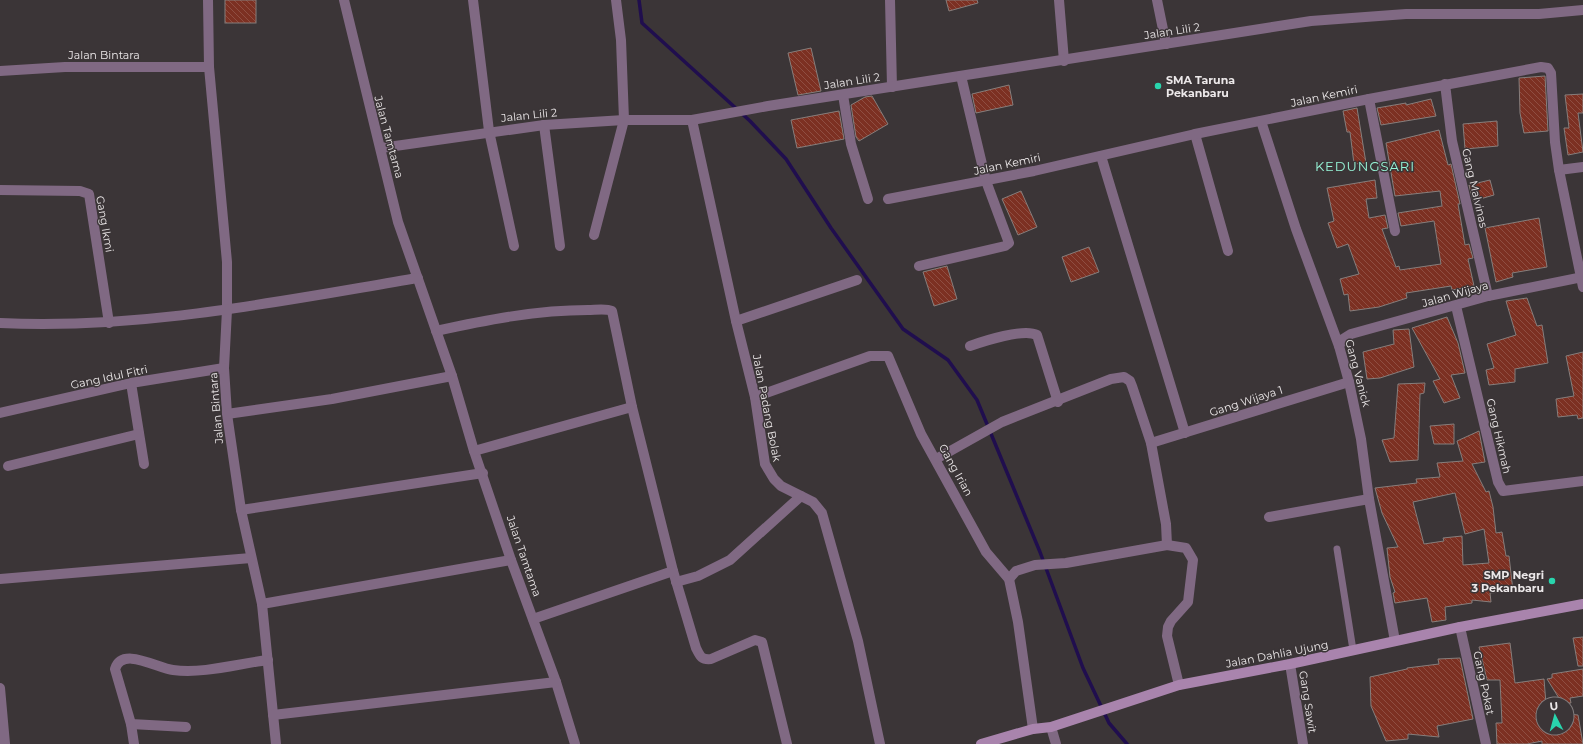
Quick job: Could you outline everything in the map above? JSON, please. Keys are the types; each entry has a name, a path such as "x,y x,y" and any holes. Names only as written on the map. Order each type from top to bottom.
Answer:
{"main road":[{"name":"Jalan Dahlia Ujung","path":"981,744 1033,729 1051,727 1179,685 1290,664 1460,627 1583,604"}],"street":[{"name":"Jalan Bintara","path":"208,0 209,67 227,262 227,310 224,368 227,414 241,510 262,604 276,744"},
{"name":"Jalan Tamtama","path":"344,0 364,89 381,148 398,222 452,376 474,451 511,560 556,682 574,744"},
{"path":"473,0 489,131 514,246"},
{"path":"594,235 624,120 621,40 616,0"},
{"path":"890,0 892,87"},
{"path":"1059,0 1064,60"},
{"path":"1157,0 1166,44"},
{"name":"Jalan Lili 2","path":"381,148 489,131 544,125 624,120 692,120 727,115 768,106 1311,21 1406,14 1540,14 1583,10"},
{"name":"Jalan Bintara","path":"0,71 65,67 209,67"},
{"name":"Jalan Kemiri","path":"888,199 986,181 1195,134 1445,84 1541,67 1550,70 1559,170 1582,281"},
{"path":"919,266 1005,246 1009,240 986,181 961,76"},
{"name":"Gang Malvinas","path":"1445,84 1452,141 1488,296"},
{"path":"843,95 852,144 868,199"},
{"path":"1369,99 1394,231"},
{"name":"Jalan Padang Bolak","path":"692,120 736,321 755,397 762,453 767,468 774,479 781,486 813,502 822,513 858,641 880,744"},
{"name":"Gang Vanick","path":"1261,121 1296,230 1339,346 1349,382 1361,438 1369,499 1394,642"},
{"path":"544,125 560,246"},
{"path":"1195,134 1228,251"},
{"path":"1101,156 1185,433"},
{"path":"1559,170 1583,167"},
{"name":"Gang Ikmi","path":"0,190 80,190 88,194 109,323"},
{"path":"0,323 37,325 109,323 227,310 418,278"},
{"path":"736,321 857,280"},
{"name":"Jalan Wijaya","path":"1339,346 1343,339 1351,334 1488,296 1582,281"},
{"name":"Gang Hikmah","path":"1456,306 1498,482 1503,491 1583,481"},
{"path":"436,330 489,319 546,312 611,310 613,313 632,407 673,572 696,648 701,657 705,660 711,659 755,640 762,642 787,744"},
{"path":"970,346 1015,335 1033,333 1037,335 1058,402"},
{"name":"Gang Irian","path":"755,397 870,356 887,355 896,372 908,408 918,428 986,552 1009,579 1018,622 1033,729"},
{"name":"Gang Idul Fitri","path":"0,413 14,412 131,384 224,368"},
{"path":"227,414 332,400 452,376"},
{"path":"936,459 1002,422 1058,402 1111,379 1124,377 1130,380 1151,443 1166,524 1167,545"},
{"name":"Gang Wijaya 1","path":"1151,443 1349,382"},
{"path":"131,384 144,464"},
{"path":"474,451 632,407"},
{"path":"8,466 139,434"},
{"path":"241,510 483,474"},
{"path":"676,582 698,576 730,560 801,496"},
{"path":"1269,517 1369,499"},
{"path":"1009,579 1016,571 1035,565 1066,563 1167,545 1186,548 1193,560 1188,602 1168,627 1167,636 1179,685"},
{"path":"0,579 251,558"},
{"path":"262,604 511,560"},
{"path":"533,619 673,572"},
{"name":"Gang Pokat","path":"1460,627 1482,743"},
{"path":"134,744 131,724 115,669 119,662 123,659 130,658 171,670 187,671 268,660"},
{"name":"Gang Sawit","path":"1290,664 1303,744"},
{"path":"273,715 556,682"},
{"path":"0,688 5,744"},
{"path":"131,724 186,726"},
{"path":"1051,727 1056,744"}],"lane":[{"path":"1337,549 1353,650"}],"building":[{"path":"225,0 256,0 256,23 225,23"},
{"path":"946,0 977,0 978,3 949,11"},
{"path":"811,48 821,91 798,95 788,53"},
{"path":"1545,76 1548,131 1524,133 1520,113 1519,78"},
{"path":"1009,85 1013,105 976,113 972,94"},
{"path":"1583,94 1583,113 1578,113 1583,152 1568,155 1564,128 1569,128 1565,95"},
{"path":"872,96 888,124 859,141 856,137 851,105 865,97"},
{"path":"1431,99 1436,116 1381,125 1377,108 1406,103 1406,105"},
{"path":"1357,108 1366,163 1354,164 1350,132 1347,132 1343,111"},
{"path":"839,111 844,139 797,148 791,120"},
{"path":"1497,121 1498,146 1465,149 1463,124"},
{"path":"1439,130 1448,165 1451,164 1460,204 1458,204 1465,245 1469,244 1473,258 1468,259 1474,286 1452,290 1451,286 1406,293 1407,298 1379,307 1350,311 1348,294 1344,295 1340,279 1359,274 1348,244 1337,248 1328,223 1334,221 1327,188 1375,180 1377,198 1366,199 1369,218 1385,215 1388,228 1382,229 1396,267 1399,266 1400,270 1441,264 1434,221 1401,226 1398,213 1442,206 1440,191 1395,196 1386,143"},
{"path":"1490,180 1494,195 1473,201 1469,185"},
{"path":"1021,191 1037,227 1018,235 1002,199"},
{"path":"1539,218 1547,267 1512,273 1513,277 1496,282 1485,228"},
{"path":"1089,247 1099,272 1071,282 1062,257"},
{"path":"947,266 957,299 934,306 923,272"},
{"path":"1527,298 1537,326 1542,325 1548,363 1515,369 1515,382 1489,385 1486,370 1494,368 1487,344 1516,335 1506,301"},
{"path":"1447,317 1458,343 1465,373 1451,375 1460,398 1444,403 1433,381 1440,379 1412,328"},
{"path":"1409,329 1414,367 1380,378 1367,379 1363,352 1394,344 1393,330"},
{"path":"1583,352 1583,418 1578,419 1577,415 1558,417 1556,399 1574,396 1566,356"},
{"path":"1425,383 1424,393 1420,394 1418,460 1390,462 1382,440 1394,438 1398,384"},
{"path":"1454,424 1454,444 1434,444 1430,426"},
{"path":"1479,431 1485,462 1472,464 1486,492 1489,491 1493,507 1496,533 1502,532 1506,556 1509,556 1513,591 1490,593 1491,602 1472,600 1472,603 1445,607 1446,620 1432,622 1427,598 1395,603 1393,593 1395,592 1390,577 1387,548 1398,547 1382,513 1375,488 1417,483 1416,479 1440,477 1437,463 1463,461 1457,441","holes":["1455,493 1465,534 1484,529 1489,563 1463,565 1462,536 1443,538 1444,541 1424,544 1413,502"]},
{"path":"1583,637 1583,666 1578,666 1573,638"},
{"path":"1510,643 1515,683 1544,679 1545,696 1535,696 1535,736 1575,736 1575,715 1578,715 1583,744 1542,744 1542,741 1527,744 1497,744 1496,723 1502,723 1500,680 1487,680 1479,647"},
{"path":"1460,658 1473,719 1437,726 1439,737 1408,734 1408,739 1386,741 1371,706 1370,677 1407,668 1439,664 1438,659"},
{"path":"1583,669 1583,696 1575,697 1575,696 1558,696 1547,679 1552,678 1552,674"}],"waterway":[{"path":"639,0 642,23 750,121 786,159 831,228 903,329 948,360 977,400 1040,552 1083,668 1109,723 1127,744"}],"place":[{"name":"SMA Taruna Pekanbaru","path":"1158,86"},
{"name":"SMP Negri 3 Pekanbaru","path":"1552,581"}],"district":[{"name":"KEDUNGSARI","path":"1365,166"}]}
